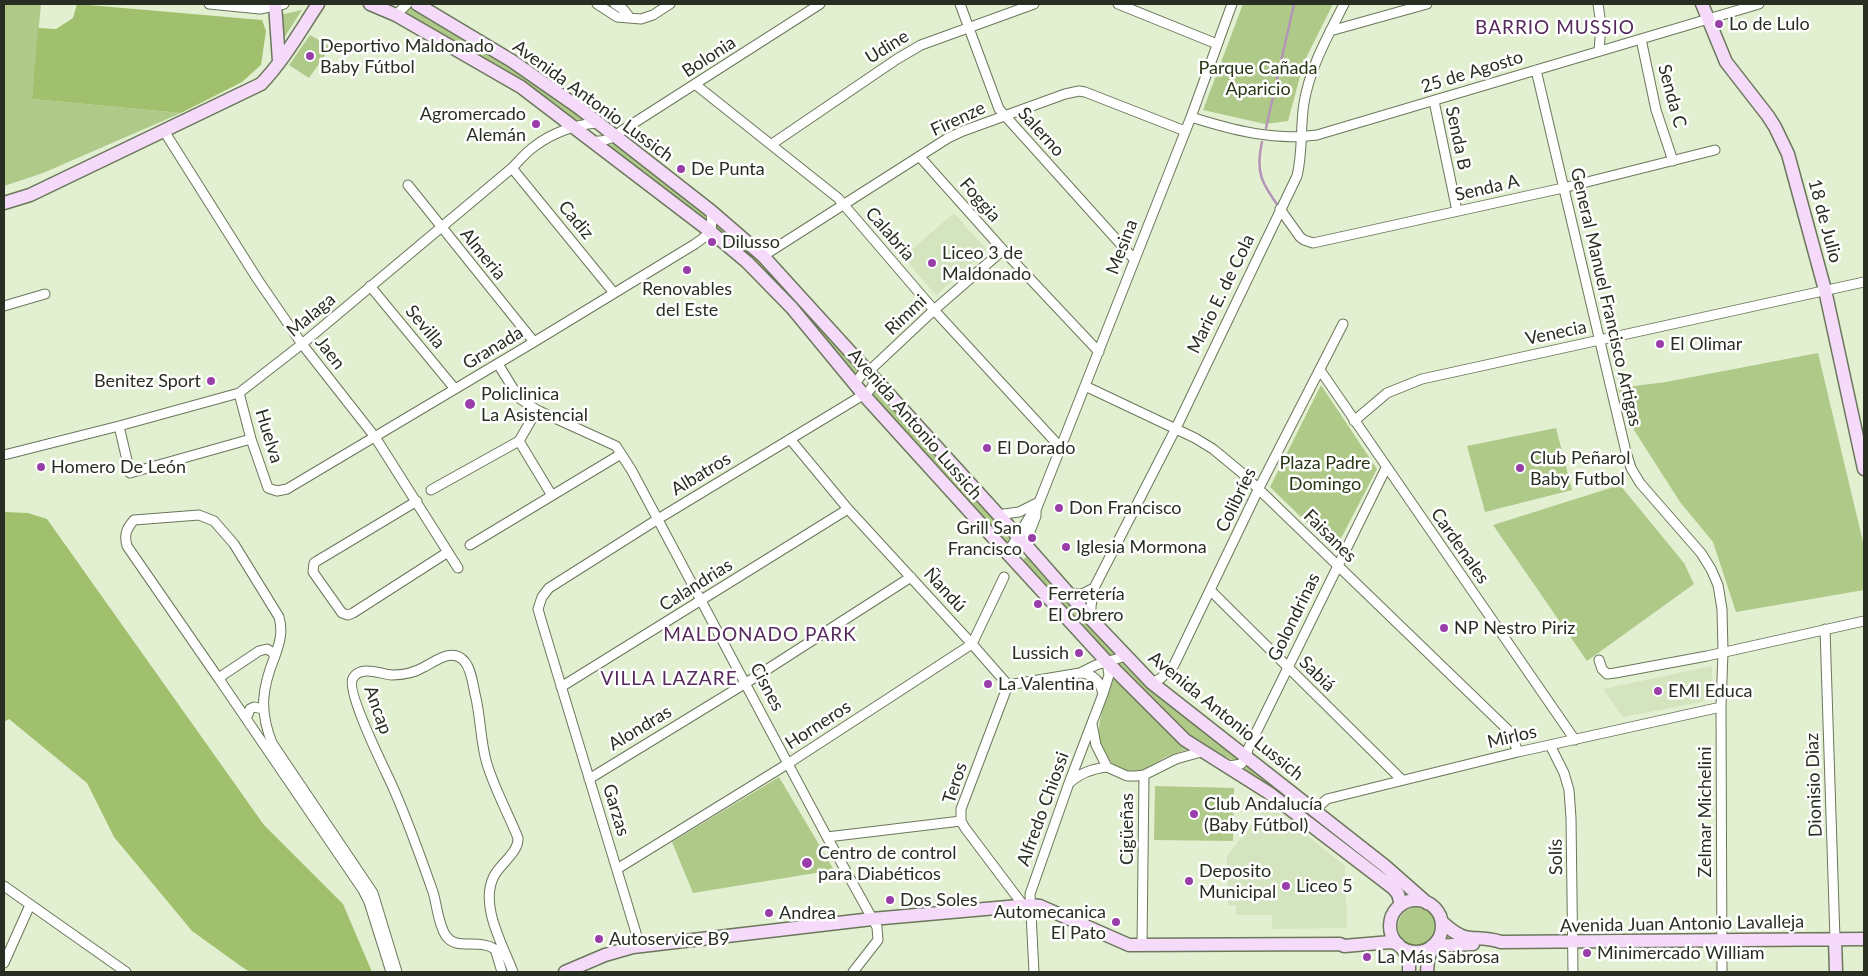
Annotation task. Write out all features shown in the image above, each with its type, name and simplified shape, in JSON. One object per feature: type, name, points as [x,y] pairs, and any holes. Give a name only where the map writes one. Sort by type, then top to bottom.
[{"type":"main road","points":[[278,4],[279,61]]},
{"type":"main road","points":[[4,203],[30,195],[261,84],[272,73],[298,37],[318,4]]},
{"type":"main road","name":"Avenida Antonio Lussich","points":[[370,4],[396,15],[521,87],[711,232],[747,262],[792,308],[859,389],[1107,662],[1185,740],[1201,752],[1269,793],[1376,874],[1398,894],[1401,905]]},
{"type":"main road","name":"Avenida Antonio Lussich","points":[[417,4],[512,61],[598,122],[711,211],[763,256],[1091,619],[1152,683],[1315,810],[1427,902]]},
{"type":"main road","name":"18 de Julio","points":[[1702,4],[1726,62],[1768,116],[1783,142],[1825,290],[1864,469]]},
{"type":"main road","points":[[1409,972],[1408,959],[1391,932],[1390,926],[1392,918],[1401,905],[1409,901],[1418,900],[1427,902],[1434,907],[1442,922],[1440,937],[1433,946],[1428,960],[1427,972]]},
{"type":"main road","points":[[565,972],[605,955],[640,946],[872,919],[1026,905],[1040,906],[1129,945],[1142,946],[1340,944],[1379,936],[1390,926]]},
{"type":"main road","name":"Avenida Juan Antonio Lavalleja","points":[[1442,922],[1459,936],[1466,939],[1501,942],[1864,939]]},
{"type":"main road","points":[[1835,939],[1836,972]]},
{"type":"main road","points":[[1340,944],[1344,946],[1391,942],[1414,952],[1426,950],[1433,946]]},
{"type":"main road","name":"Avenida Juan Antonio Lavalleja","points":[[1433,946],[1494,944],[1501,942]]},
{"type":"street","points":[[209,4],[260,9],[278,4]]},
{"type":"street","points":[[396,15],[406,4]]},
{"type":"street","points":[[597,4],[617,16],[630,18],[648,18],[670,4]]},
{"type":"street","points":[[615,4],[624,10],[630,18]]},
{"type":"street","name":"Bolonia","points":[[615,136],[820,4]]},
{"type":"street","name":"Salerno","points":[[960,4],[999,109],[1134,259]]},
{"type":"street","name":"Udine","points":[[772,144],[897,59],[921,45],[1034,4]]},
{"type":"street","points":[[1118,4],[1217,44]]},
{"type":"street","name":"Mesina","points":[[1010,555],[1016,540],[1022,541],[1036,516],[1037,506],[1191,117],[1232,4]]},
{"type":"street","name":"Mario E. de Cola","points":[[1091,619],[1094,588],[1176,428],[1297,176],[1301,160],[1304,103],[1312,70],[1344,4]]},
{"type":"street","points":[[1330,31],[1427,4]]},
{"type":"street","points":[[1598,4],[1600,25],[1599,51]]},
{"type":"street","name":"25 de Agosto","points":[[1191,117],[1226,128],[1262,135],[1302,136],[1317,134],[1759,4]]},
{"type":"street","name":"Senda C","points":[[1641,39],[1656,110],[1673,161]]},
{"type":"street","name":"General Manuel Francisco Artigas","points":[[1536,70],[1599,341],[1631,468],[1640,483],[1701,553],[1711,569],[1718,585],[1722,610],[1723,652]]},
{"type":"street","name":"Calabria","points":[[696,85],[838,198],[934,310],[1061,448]]},
{"type":"street","name":"Firenze","points":[[763,256],[948,138],[1065,94],[1086,92],[1185,131]]},
{"type":"street","name":"Senda B","points":[[1434,101],[1457,212]]},
{"type":"street","name":"Malaga","points":[[4,455],[239,393],[302,344],[442,228],[535,146],[574,127],[598,122]]},
{"type":"street","name":"Jaen","points":[[164,131],[258,280],[302,344],[375,437],[458,568]]},
{"type":"street","points":[[592,141],[608,140],[615,136]]},
{"type":"street","name":"Senda A","points":[[1280,209],[1300,237],[1313,243],[1563,188],[1715,150]]},
{"type":"street","name":"Foggia","points":[[920,157],[1003,250],[1099,352]]},
{"type":"street","name":"Cadiz","points":[[512,168],[614,293]]},
{"type":"street","name":"Almeria","points":[[408,185],[534,342]]},
{"type":"street","points":[[711,211],[713,227],[711,232]]},
{"type":"street","name":"Granada","points":[[268,488],[277,491],[287,489],[498,364],[695,244],[711,232]]},
{"type":"street","name":"Rimmi","points":[[859,389],[862,374],[872,375],[934,310],[1003,250]]},
{"type":"street","name":"Venecia","points":[[1354,421],[1387,393],[1422,379],[1864,282]]},
{"type":"street","name":"Sevilla","points":[[370,286],[455,389]]},
{"type":"street","points":[[4,306],[45,294]]},
{"type":"street","name":"Colibríes","points":[[1152,683],[1161,678],[1174,665],[1260,488],[1343,324]]},
{"type":"street","points":[[470,545],[551,494],[621,454],[616,446],[537,410],[519,398],[498,364]]},
{"type":"street","name":"Cardenales","points":[[1320,370],[1575,740]]},
{"type":"street","name":"Albatros","points":[[542,597],[549,588],[790,439],[859,389],[868,392],[872,387],[872,375]]},
{"type":"street","name":"Faisanes","points":[[1085,386],[1176,428],[1213,449],[1260,488],[1510,732],[1518,752]]},
{"type":"street","name":"Huelva","points":[[239,393],[268,488]]},
{"type":"street","points":[[431,490],[519,441],[537,410]]},
{"type":"street","points":[[119,426],[130,474],[252,439]]},
{"type":"street","name":"Ñandú","points":[[790,439],[848,509],[1008,685]]},
{"type":"street","points":[[519,441],[551,494]]},
{"type":"street","name":"Cisnes","points":[[621,454],[658,519],[877,927],[878,940],[853,972]]},
{"type":"street","name":"Golondrinas","points":[[1246,758],[1248,748],[1386,468]]},
{"type":"street","points":[[417,501],[314,563],[313,572],[342,613],[348,615],[354,614],[448,552]]},
{"type":"street","points":[[997,515],[1019,512],[1037,506]]},
{"type":"street","name":"Calandrias","points":[[561,687],[848,509]]},
{"type":"street","points":[[391,972],[369,902],[363,890],[127,546],[125,537],[128,527],[134,520],[199,515],[214,521],[234,544],[279,617],[282,627],[280,640],[268,673],[263,709],[266,728],[272,742],[373,893],[397,972]]},
{"type":"street","name":"Alondras","points":[[589,779],[746,683],[911,577]]},
{"type":"street","points":[[972,644],[1004,577]]},
{"type":"street","points":[[1068,593],[1082,594],[1094,588]]},
{"type":"street","name":"Sabiá","points":[[1210,590],[1402,780]]},
{"type":"street","name":"Garzas","points":[[542,597],[538,608],[640,946]]},
{"type":"street","points":[[1599,660],[1602,669],[1608,674],[1615,673],[1723,652],[1864,621]]},
{"type":"street","name":"Dionisio Diaz","points":[[1825,629],[1835,939]]},
{"type":"street","name":"Horneros","points":[[617,869],[789,763],[972,644]]},
{"type":"street","points":[[220,679],[222,675],[259,651],[266,649],[275,656]]},
{"type":"street","name":"Zelmar Michelini","points":[[1722,972],[1721,707],[1723,652]]},
{"type":"street","name":"Ancap","points":[[502,972],[499,948],[489,901],[490,892],[494,876],[517,846],[518,838],[487,763],[478,706],[466,663],[458,656],[448,655],[417,671],[406,674],[392,675],[364,671],[358,673],[351,681],[353,694],[373,744],[408,821],[434,895],[444,933],[451,941],[456,943],[485,944],[499,948],[512,972]]},
{"type":"street","points":[[1008,685],[1080,673],[1126,656]]},
{"type":"street","name":"Alfredo Chiossi","points":[[1034,972],[1026,905],[1103,694],[1109,675],[1107,662]]},
{"type":"street","points":[[1080,673],[1089,674],[1094,677],[1098,681],[1103,694]]},
{"type":"street","name":"Teros","points":[[827,837],[961,821],[962,809],[1008,685]]},
{"type":"street","points":[[246,717],[254,706],[263,709]]},
{"type":"street","name":"Mirlos","points":[[1315,810],[1327,798],[1518,752],[1721,707]]},
{"type":"street","points":[[1092,721],[1096,745],[1106,767]]},
{"type":"street","name":"Solís","points":[[1550,745],[1564,773],[1569,790],[1573,972]]},
{"type":"street","name":"Cigüeñas","points":[[1142,946],[1144,775],[1176,759],[1201,752]]},
{"type":"street","points":[[1222,763],[1230,766],[1241,764],[1246,758]]},
{"type":"street","points":[[1069,783],[1080,774],[1093,768],[1106,767],[1127,776],[1144,775]]},
{"type":"street","points":[[961,821],[1026,905]]},
{"type":"street","points":[[4,886],[126,972]]},
{"type":"street","points":[[4,964],[30,905]]},
{"type":"shaded area","points":[[954,213],[987,250],[936,295],[903,257]]},
{"type":"shaded area","name":"EMI Educa","points":[[1712,666],[1712,693],[1702,702],[1623,717],[1603,689]]},
{"type":"shaded area","name":"Liceo 5","points":[[1268,804],[1345,866],[1347,928],[1272,929],[1272,915],[1236,915],[1236,905],[1228,905],[1227,856]]},
{"type":"green space","points":[[4,4],[41,4],[32,99],[181,113],[43,173],[4,186]]},
{"type":"green space","points":[[77,4],[262,20],[266,31],[261,65],[242,82],[181,113],[32,99],[38,28],[56,29],[73,18]]},
{"type":"green space","name":"Parque Cañada Aparicio","points":[[1243,4],[1333,4],[1304,62],[1288,121],[1265,124],[1203,110]]},
{"type":"green space","points":[[410,7],[486,50],[585,120],[573,121],[407,15],[406,11]]},
{"type":"green space","points":[[302,10],[282,41],[280,15]]},
{"type":"green space","name":"Deportivo Maldonado Baby Fútbol","points":[[310,35],[331,47],[309,78],[289,65]]},
{"type":"green space","points":[[616,144],[707,214],[709,225],[605,145]]},
{"type":"green space","points":[[716,221],[761,261],[862,370],[855,377],[718,233]]},
{"type":"green space","points":[[1818,353],[1864,546],[1864,590],[1736,612],[1713,542],[1680,502],[1634,430],[1618,388],[1666,382]]},
{"type":"green space","name":"Plaza Padre Domingo","points":[[1321,385],[1377,469],[1335,550],[1270,487]]},
{"type":"green space","points":[[877,386],[1013,538],[1008,545],[870,395]]},
{"type":"green space","name":"Club Peñarol Baby Futbol","points":[[1556,428],[1572,490],[1485,512],[1467,446]]},
{"type":"green space","points":[[1620,485],[1684,563],[1694,584],[1587,661],[1493,525]]},
{"type":"green space","points":[[4,512],[28,513],[47,519],[264,825],[343,904],[372,972],[250,972],[242,967],[192,931],[114,837],[87,783],[9,719],[4,722]]},
{"type":"green space","points":[[1028,555],[1119,656],[1110,656],[1022,561]]},
{"type":"green space","points":[[1119,663],[1122,663],[1139,679],[1240,759],[1236,762],[1190,739],[1119,666]]},
{"type":"green space","points":[[1114,678],[1188,749],[1134,772],[1128,772],[1113,764],[1105,755],[1100,745],[1099,734],[1102,711]]},
{"type":"green space","points":[[1248,765],[1383,868],[1412,897],[1405,899],[1241,768]]},
{"type":"green space","points":[[779,777],[834,870],[693,893],[672,842]]},
{"type":"green space","name":"Club Andalucía (Baby Fútbol)","points":[[1155,786],[1234,788],[1233,841],[1154,840]]},
{"type":"green space","points":[[1414,907],[1422,907],[1429,910],[1435,916],[1438,927],[1435,938],[1429,944],[1422,947],[1414,947],[1407,944],[1401,938],[1398,931],[1398,923],[1401,916],[1407,910]]},
{"type":"waterway","points":[[1266,128],[1294,4]]},
{"type":"waterway","points":[[1262,142],[1259,162],[1260,170],[1264,184],[1279,207]]},
{"type":"place","name":"Lo de Lulo","points":[[1719,24]]},
{"type":"place","name":"Deportivo Maldonado Baby Fútbol","points":[[310,56]]},
{"type":"place","name":"Agromercado Alemán","points":[[536,124]]},
{"type":"place","name":"De Punta","points":[[681,169]]},
{"type":"place","name":"Dilusso","points":[[712,242]]},
{"type":"place","name":"Liceo 3 de Maldonado","points":[[932,263]]},
{"type":"place","name":"Renovables del Este","points":[[687,270]]},
{"type":"place","name":"El Olimar","points":[[1660,344]]},
{"type":"place","name":"Benitez Sport","points":[[211,381]]},
{"type":"place","name":"Policlinica La Asistencial","points":[[470,404]]},
{"type":"place","name":"El Dorado","points":[[987,448]]},
{"type":"place","name":"Homero De León","points":[[41,467]]},
{"type":"place","name":"Club Peñarol Baby Futbol","points":[[1520,468]]},
{"type":"place","name":"Don Francisco","points":[[1059,508]]},
{"type":"place","name":"Grill San Francisco","points":[[1032,538]]},
{"type":"place","name":"Iglesia Mormona","points":[[1066,547]]},
{"type":"place","name":"Ferretería El Obrero","points":[[1038,604]]},
{"type":"place","name":"NP Nestro Piriz","points":[[1444,628]]},
{"type":"place","name":"Lussich","points":[[1079,653]]},
{"type":"place","name":"La Valentina","points":[[988,684]]},
{"type":"place","name":"EMI Educa","points":[[1658,691]]},
{"type":"place","name":"Club Andalucía (Baby Fútbol)","points":[[1194,814]]},
{"type":"place","name":"Centro de control para Diabéticos","points":[[807,863]]},
{"type":"place","name":"Deposito Municipal","points":[[1189,881]]},
{"type":"place","name":"Liceo 5","points":[[1286,886]]},
{"type":"place","name":"Dos Soles","points":[[890,900]]},
{"type":"place","name":"Andrea","points":[[769,913]]},
{"type":"place","name":"Automecanica El Pato","points":[[1116,922]]},
{"type":"place","name":"Autoservice B9","points":[[599,939]]},
{"type":"place","name":"Minimercado William","points":[[1587,953]]},
{"type":"place","name":"La Más Sabrosa","points":[[1367,957]]},
{"type":"district","name":"BARRIO MUSSIO","points":[[1555,28]]},
{"type":"district","name":"MALDONADO PARK","points":[[760,635]]},
{"type":"district","name":"VILLA LAZARE","points":[[669,679]]}]
